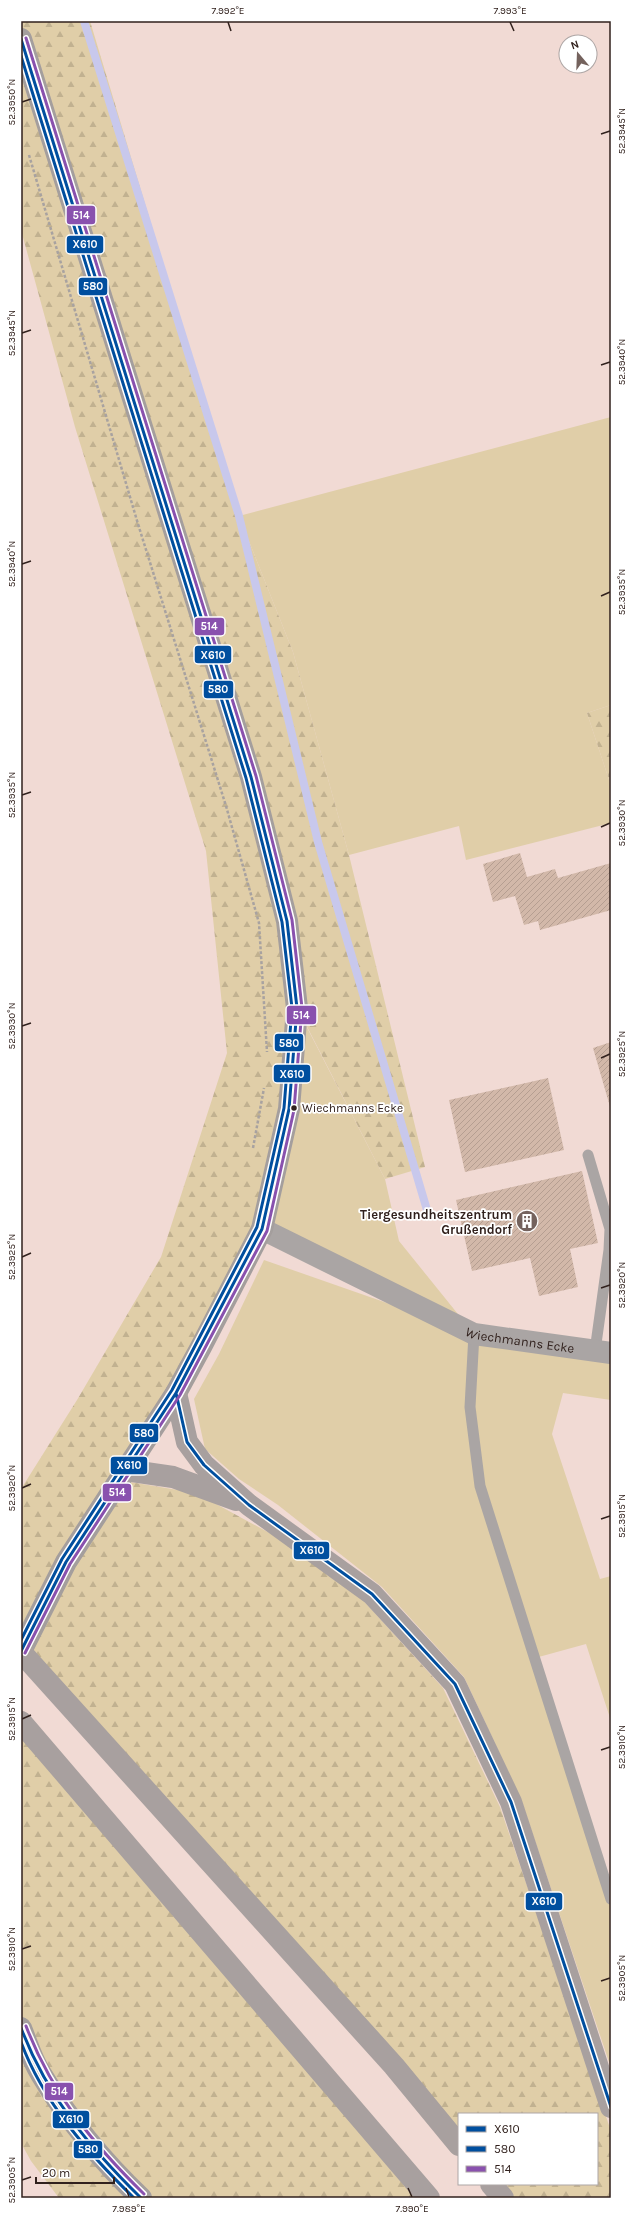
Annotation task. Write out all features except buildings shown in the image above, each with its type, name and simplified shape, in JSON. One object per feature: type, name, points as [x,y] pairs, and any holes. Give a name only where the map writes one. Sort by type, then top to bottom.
[{"type":"highway","points":[[176,1393],[187,1442],[204,1465],[249,1505],[372,1594],[455,1684],[511,1802],[611,2107]]},
{"type":"highway","points":[[125,1470],[173,1477],[249,1505]]},
{"type":"highway","points":[[21,1651],[394,2066],[458,2144]]},
{"type":"highway","points":[[21,1722],[429,2198]]},
{"type":"highway","points":[[492,2185],[503,2198]]},
{"type":"main road","points":[[21,39],[251,777],[287,921],[297,1008],[289,1109],[262,1229],[176,1393],[66,1562],[21,1651]]},
{"type":"main road","points":[[21,2028],[40,2072],[74,2123],[120,2178],[141,2198]]},
{"type":"street","name":"Wiechmanns Ecke","points":[[262,1229],[474,1334],[603,1352]]},
{"type":"lane","points":[[588,1155],[610,1235],[603,1352]]},
{"type":"lane","points":[[474,1334],[470,1407],[480,1486],[611,1899]]},
{"type":"path","points":[[28,150],[141,532],[226,806],[259,923],[268,1059]]},
{"type":"path","points":[[252,1152],[265,1082]]},
{"type":"green space","points":[[21,21],[90,21],[239,516],[293,652],[349,855],[425,1167],[385,1179],[298,1009],[262,1229],[130,1482],[196,1493],[297,1548],[361,1598],[443,1688],[500,1807],[611,2131],[611,2198],[503,2198],[492,2185],[598,2185],[598,2113],[458,2113],[458,2144],[21,1651],[21,1489],[77,1400],[161,1257],[227,1053],[206,851],[75,427],[21,230]]},
{"type":"green space","points":[[611,417],[611,705],[587,713],[611,786],[611,823],[466,860],[459,826],[349,855],[293,652],[239,516]]},
{"type":"green space","points":[[611,705],[611,786],[587,713]]},
{"type":"green space","points":[[297,1008],[385,1179],[399,1241],[474,1334],[611,1353],[611,1400],[563,1393],[552,1434],[600,1579],[611,1576],[611,1721],[586,1644],[535,1658],[611,1891],[611,2068],[521,1799],[464,1677],[382,1587],[278,1505],[239,1479],[205,1449],[194,1399],[219,1354],[264,1260],[470,1332],[262,1229]]},
{"type":"green space","points":[[21,1728],[429,2198],[59,2198],[31,2161],[21,2143]]},
{"type":"waterway","points":[[84,21],[239,516],[318,842],[427,1210]]},
{"type":"transit line","name":"514","points":[[25,1653],[70,1564],[180,1395],[267,1231],[294,1110],[302,1008],[292,920],[256,776],[26,38]]},
{"type":"transit line","name":"X610","points":[[21,39],[251,777],[287,921],[297,1008],[289,1109],[262,1229],[176,1393],[66,1562],[21,1651]]},
{"type":"transit line","name":"580","points":[[21,56],[246,778],[282,922],[292,1008],[284,1108],[257,1227],[172,1390],[62,1559],[21,1640]]},
{"type":"transit line","name":"X610","points":[[176,1393],[187,1442],[204,1465],[249,1505],[372,1594],[455,1684],[511,1802],[611,2107]]},
{"type":"transit line","name":"514","points":[[26,2026],[36,2051],[61,2096],[91,2137],[144,2194]]},
{"type":"transit line","name":"X610","points":[[21,2028],[31,2053],[43,2076],[71,2119],[87,2140],[141,2198]]},
{"type":"transit line","name":"580","points":[[21,2042],[30,2064],[42,2086],[69,2126],[100,2164],[134,2198]]},
{"type":"place","name":"Wiechmanns Ecke","points":[[294,1108]]},
{"type":"place","name":"Tiergesundheitszentrum Grußendorf","points":[[527,1221]]}]
